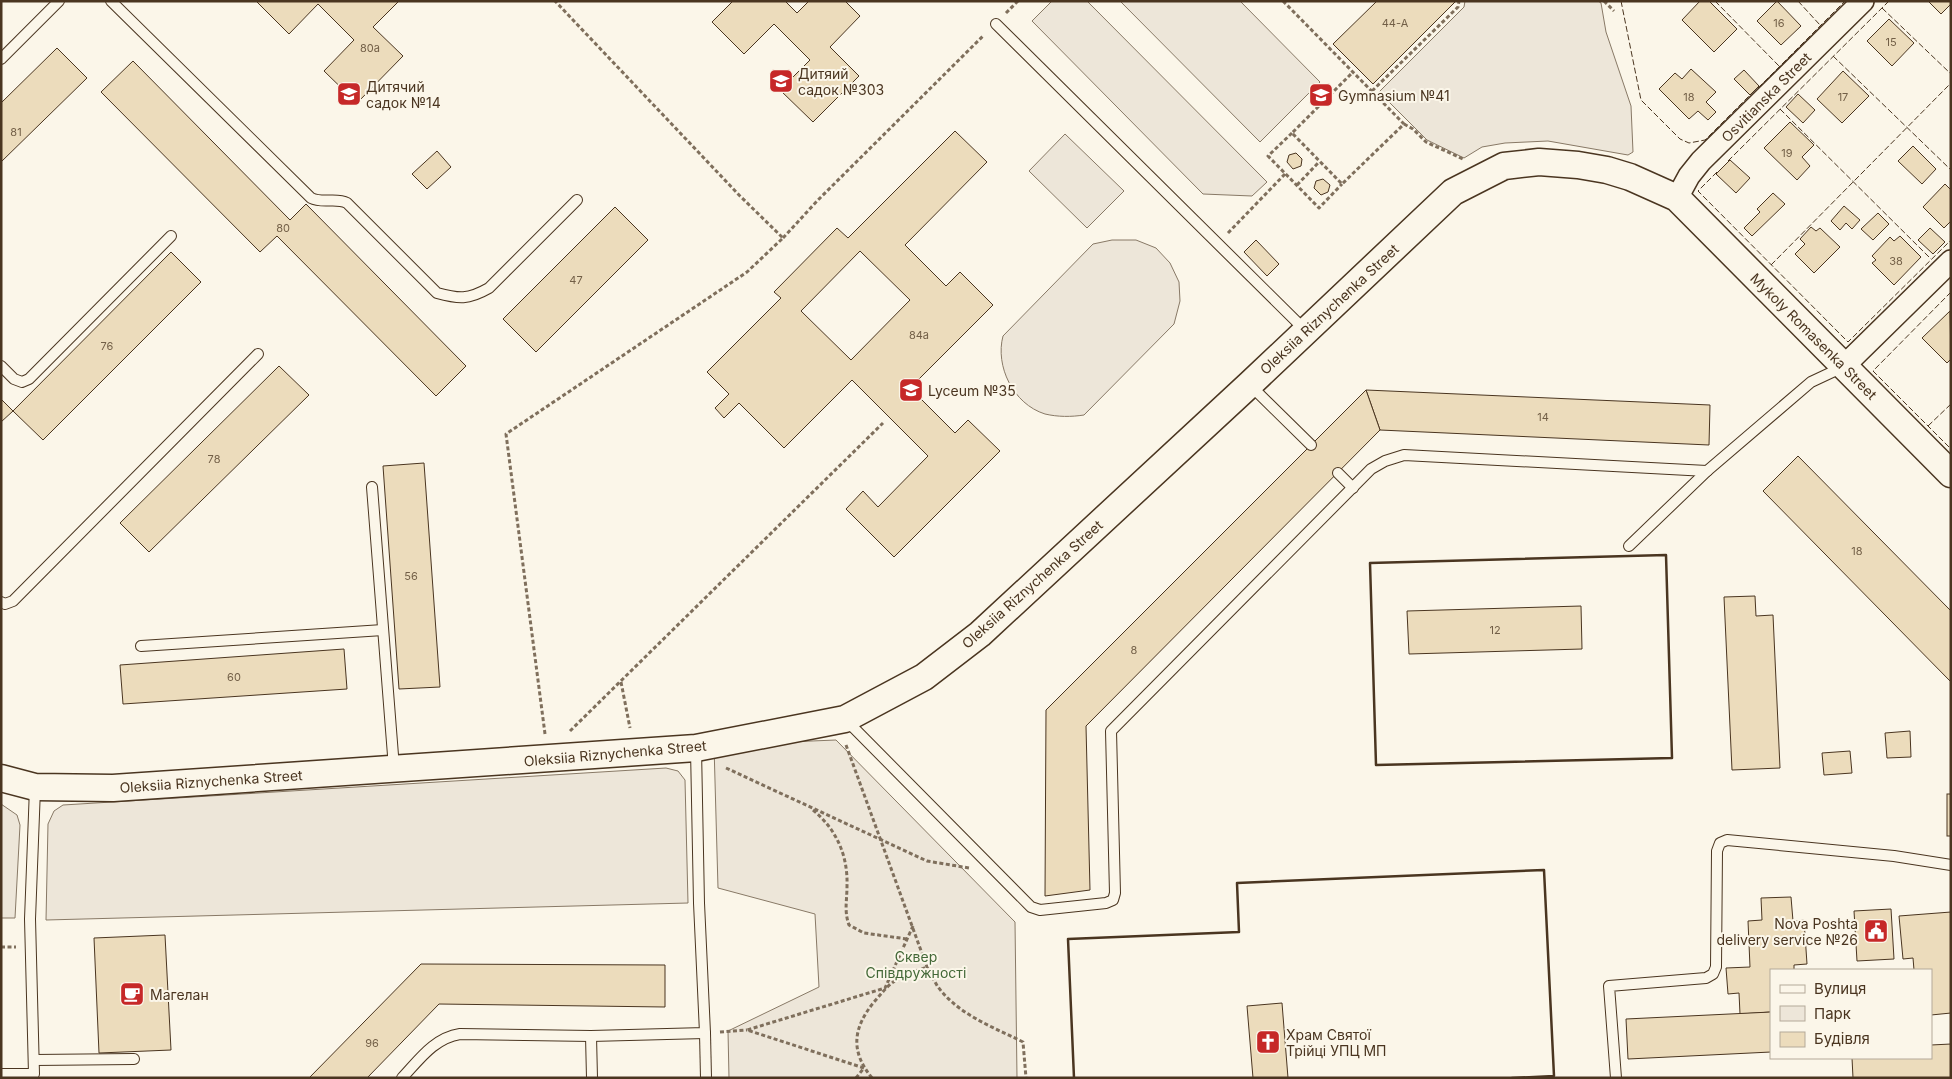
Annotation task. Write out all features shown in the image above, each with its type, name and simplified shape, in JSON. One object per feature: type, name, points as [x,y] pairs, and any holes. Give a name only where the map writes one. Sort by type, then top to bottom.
[{"type":"street","name":"Osvitianska Street","points":[[1677,198],[1689,176],[1701,161],[1863,1]]},
{"type":"street","name":"Oleksiia Riznychenka Street","points":[[1,778],[35,787],[113,788],[394,769],[696,754],[845,730],[924,677],[980,634],[1250,384],[1453,192],[1504,166],[1540,162],[1588,166],[1630,176],[1677,198]]},
{"type":"street","name":"Mykoly Romasenka Street","points":[[1677,198],[1951,474]]},
{"type":"street","points":[[1844,366],[1951,261]]},
{"type":"lane","points":[[1,59],[59,1]]},
{"type":"lane","points":[[112,1],[312,198],[317,201],[342,201],[347,203],[436,293],[456,299],[474,296],[489,288],[577,200]]},
{"type":"lane","points":[[996,24],[1306,331]]},
{"type":"lane","points":[[1,366],[14,379],[22,382],[29,379],[171,236]]},
{"type":"lane","points":[[1,602],[5,604],[13,601],[258,354]]},
{"type":"lane","points":[[1629,546],[1708,471],[1811,382],[1844,366]]},
{"type":"lane","points":[[1250,384],[1311,446]]},
{"type":"lane","points":[[845,730],[1035,910],[1106,903],[1112,900],[1115,893],[1111,731],[1371,469],[1384,461],[1404,455],[1708,471]]},
{"type":"lane","points":[[1338,473],[1353,488]]},
{"type":"lane","points":[[372,487],[394,769]]},
{"type":"lane","points":[[141,646],[383,630]]},
{"type":"lane","points":[[696,754],[699,903],[706,1078]]},
{"type":"lane","points":[[1,1074],[34,1074],[30,919],[35,787]]},
{"type":"lane","points":[[1616,1078],[1608,986],[1706,978],[1713,974],[1716,967],[1717,851],[1720,843],[1727,840],[1894,856],[1951,865]]},
{"type":"lane","points":[[402,1078],[438,1041],[448,1035],[591,1036],[705,1033]]},
{"type":"lane","points":[[591,1036],[592,1078]]},
{"type":"lane","points":[[34,1060],[134,1060]]},
{"type":"path","points":[[555,1],[739,195],[783,238]]},
{"type":"path","points":[[546,739],[506,434],[747,272],[1018,1]]},
{"type":"path","points":[[1283,1],[1404,124],[1413,129],[1426,142],[1463,159]]},
{"type":"path","points":[[1372,91],[1458,7],[1458,1]]},
{"type":"path","points":[[1604,1],[1614,11]]},
{"type":"path","points":[[1353,72],[1268,156],[1285,174],[1319,208],[1404,124]]},
{"type":"path","points":[[1292,133],[1342,184]]},
{"type":"path","points":[[1297,185],[1320,162]]},
{"type":"path","points":[[1218,244],[1285,174]]},
{"type":"path","points":[[569,732],[883,423]]},
{"type":"path","points":[[621,682],[632,735]]},
{"type":"path","points":[[845,730],[881,840],[928,967],[937,986],[946,998],[964,1012],[1022,1042],[1026,1078]]},
{"type":"path","points":[[696,754],[927,861],[998,874]]},
{"type":"path","points":[[809,807],[830,827],[840,843],[846,864],[847,887],[845,909],[850,925],[864,933],[907,939]]},
{"type":"path","points":[[872,1078],[860,1062],[857,1047],[858,1030],[871,1006],[885,988],[913,926]]},
{"type":"path","points":[[705,1033],[747,1030],[885,988],[897,979],[928,967]]},
{"type":"path","points":[[747,1030],[864,1068]]},
{"type":"path","points":[[856,1078],[864,1068]]},
{"type":"green space","points":[[1052,1],[1087,1],[1267,182],[1252,196],[1203,194],[1032,21]]},
{"type":"green space","points":[[1120,1],[1240,1],[1320,82],[1260,142]]},
{"type":"green space","points":[[1465,1],[1598,1],[1601,3],[1606,32],[1631,106],[1633,152],[1628,155],[1548,141],[1505,143],[1482,147],[1464,158],[1427,140],[1379,92],[1464,7]]},
{"type":"green space","points":[[1065,134],[1124,191],[1087,228],[1029,171]]},
{"type":"green space","points":[[1112,240],[1136,240],[1156,248],[1170,263],[1179,282],[1180,301],[1174,324],[1084,415],[1055,416],[1045,414],[1024,402],[1009,382],[1004,371],[1002,359],[1003,336],[1093,244]]},
{"type":"green space","name":"Сквер Співдружності","points":[[836,740],[1015,922],[1017,1078],[729,1078],[728,1031],[819,987],[815,914],[718,888],[714,745]]},
{"type":"green space","points":[[666,768],[678,771],[685,780],[688,903],[46,920],[48,824],[54,811],[63,805]]},
{"type":"green space","points":[[1,804],[17,815],[20,825],[15,918],[1,918]]},
{"type":"building","points":[[258,1],[399,1],[373,27],[403,56],[357,103],[324,71],[354,40],[318,4],[289,34]]},
{"type":"building","points":[[733,1],[785,1],[797,13],[809,1],[845,1],[860,16],[830,47],[859,76],[813,122],[780,90],[810,60],[774,24],[744,54],[712,22]]},
{"type":"building","points":[[1377,1],[1456,1],[1373,84],[1333,44]]},
{"type":"building","points":[[1700,1],[1709,1],[1737,29],[1714,52],[1682,20]]},
{"type":"building","points":[[1777,1],[1801,26],[1781,45],[1757,21]]},
{"type":"building","points":[[1928,1],[1951,1],[1951,4],[1941,14]]},
{"type":"building","points":[[1889,19],[1914,43],[1892,66],[1867,41]]},
{"type":"building","points":[[57,48],[87,78],[1,162],[1,103]]},
{"type":"building","points":[[133,61],[290,220],[306,204],[466,366],[436,396],[277,236],[260,252],[101,92]]},
{"type":"building","points":[[1691,69],[1716,92],[1706,102],[1716,112],[1708,120],[1698,111],[1689,119],[1659,89],[1675,73],[1682,79]]},
{"type":"building","points":[[1744,70],[1759,86],[1750,95],[1734,79]]},
{"type":"building","points":[[1843,71],[1869,96],[1842,123],[1817,99]]},
{"type":"building","points":[[1798,94],[1815,110],[1803,123],[1786,107]]},
{"type":"building","points":[[1790,122],[1814,145],[1802,157],[1810,166],[1797,180],[1764,148]]},
{"type":"building","points":[[955,131],[987,162],[905,245],[946,286],[960,272],[993,305],[910,388],[955,433],[968,420],[1000,451],[894,557],[846,509],[863,491],[878,507],[928,456],[852,380],[784,448],[739,403],[724,418],[715,408],[729,394],[707,372],[781,298],[774,292],[837,228],[848,238]],"holes":[[[860,251],[910,300],[851,360],[801,311]]]},
{"type":"building","points":[[1913,146],[1936,169],[1922,184],[1898,161]]},
{"type":"building","points":[[437,151],[451,167],[427,189],[412,174]]},
{"type":"building","points":[[1296,153],[1302,159],[1301,166],[1293,169],[1287,162],[1289,155]]},
{"type":"building","points":[[1730,160],[1750,178],[1736,193],[1716,174]]},
{"type":"building","points":[[1323,179],[1330,185],[1328,192],[1321,195],[1314,188],[1316,181]]},
{"type":"building","points":[[1945,184],[1951,190],[1951,221],[1944,228],[1923,207]]},
{"type":"building","points":[[1773,193],[1785,204],[1752,236],[1744,228],[1760,212],[1757,209]]},
{"type":"building","points":[[1844,206],[1860,220],[1852,229],[1846,223],[1840,230],[1831,221]]},
{"type":"building","points":[[615,207],[648,240],[536,352],[503,319]]},
{"type":"building","points":[[1878,213],[1889,224],[1873,240],[1861,229]]},
{"type":"building","points":[[1811,227],[1816,231],[1820,228],[1840,247],[1814,273],[1795,254],[1805,244],[1800,239]]},
{"type":"building","points":[[1930,228],[1945,242],[1933,254],[1918,240]]},
{"type":"building","points":[[1900,236],[1921,257],[1894,285],[1872,263],[1876,260],[1872,256],[1890,237],[1894,241]]},
{"type":"building","points":[[1256,240],[1279,264],[1267,276],[1244,252]]},
{"type":"building","points":[[171,252],[201,282],[43,440],[13,411]]},
{"type":"building","points":[[1950,311],[1951,359],[1947,363],[1922,338]]},
{"type":"building","points":[[279,366],[309,395],[149,552],[120,523]]},
{"type":"building","points":[[1366,390],[1710,405],[1709,445],[1380,430]]},
{"type":"building","points":[[1366,390],[1380,430],[1086,726],[1090,890],[1045,896],[1046,710]]},
{"type":"building","points":[[1,399],[13,411],[1,422]]},
{"type":"building","points":[[1798,456],[1951,611],[1951,682],[1763,491]]},
{"type":"building","points":[[424,463],[440,687],[399,689],[383,466]]},
{"type":"building","points":[[1755,596],[1756,616],[1773,615],[1780,768],[1732,770],[1724,597]]},
{"type":"building","points":[[1581,606],[1582,649],[1409,654],[1407,611]]},
{"type":"building","points":[[344,649],[347,689],[123,704],[120,665]]},
{"type":"building","points":[[1910,731],[1911,757],[1887,758],[1885,733]]},
{"type":"building","points":[[1850,751],[1852,773],[1824,775],[1822,753]]},
{"type":"building","points":[[1947,794],[1951,794],[1951,836],[1947,836]]},
{"type":"building","points":[[1791,897],[1793,921],[1804,920],[1807,964],[1794,965],[1794,969],[1770,969],[1770,1012],[1740,1014],[1739,993],[1728,994],[1726,968],[1750,967],[1748,921],[1762,920],[1761,898]]},
{"type":"building","points":[[1891,909],[1894,959],[1857,961],[1854,911]]},
{"type":"building","points":[[1951,912],[1951,1013],[1932,1015],[1932,969],[1914,969],[1913,958],[1903,959],[1899,916]]},
{"type":"building","name":"Магелан","points":[[165,935],[171,1050],[99,1053],[94,938]]},
{"type":"building","points":[[421,964],[665,965],[665,1007],[439,1004],[367,1078],[309,1078]]},
{"type":"building","name":"Храм Святої Трійці УПЦ МП","points":[[1282,1003],[1288,1078],[1253,1078],[1247,1006]]},
{"type":"building","points":[[1770,1012],[1770,1052],[1628,1059],[1626,1019]]},
{"type":"building","points":[[1951,1044],[1951,1078],[1853,1078],[1852,1059],[1932,1059],[1932,1045]]},
{"type":"fence","points":[[1621,1],[1641,100],[1680,139],[1689,143],[1705,140],[1752,93]]},
{"type":"fence","points":[[1715,1],[1779,66]]},
{"type":"fence","points":[[1798,1],[1820,25]]},
{"type":"fence","points":[[1758,88],[1845,1]]},
{"type":"fence","points":[[1728,161],[1889,1]]},
{"type":"fence","points":[[1882,8],[1951,74]]},
{"type":"fence","points":[[1833,56],[1951,170]]},
{"type":"fence","points":[[1771,265],[1951,83]]},
{"type":"fence","points":[[1780,109],[1931,259]]},
{"type":"fence","points":[[1717,172],[1698,191],[1848,342],[1951,240]]},
{"type":"fence","points":[[1951,292],[1873,371],[1951,449]]},
{"type":"fence","points":[[1928,426],[1951,404]]},
{"type":"wall","points":[[1666,555],[1672,758],[1376,765],[1370,563],[1666,555]]},
{"type":"wall","points":[[1074,1078],[1068,939],[1239,932],[1237,883],[1544,870],[1554,1076],[1512,1078]]},
{"type":"place","name":"Дитяий садок №303","points":[[781,81]]},
{"type":"place","name":"Дитячий садок №14","points":[[349,94]]},
{"type":"place","name":"Gymnasium №41","points":[[1321,95]]},
{"type":"place","name":"Lyceum №35","points":[[911,390]]},
{"type":"place","name":"Nova Poshta delivery service №26","points":[[1876,931]]},
{"type":"place","name":"Магелан","points":[[132,994]]},
{"type":"place","name":"Храм Святої Трійці УПЦ МП","points":[[1268,1042]]}]
